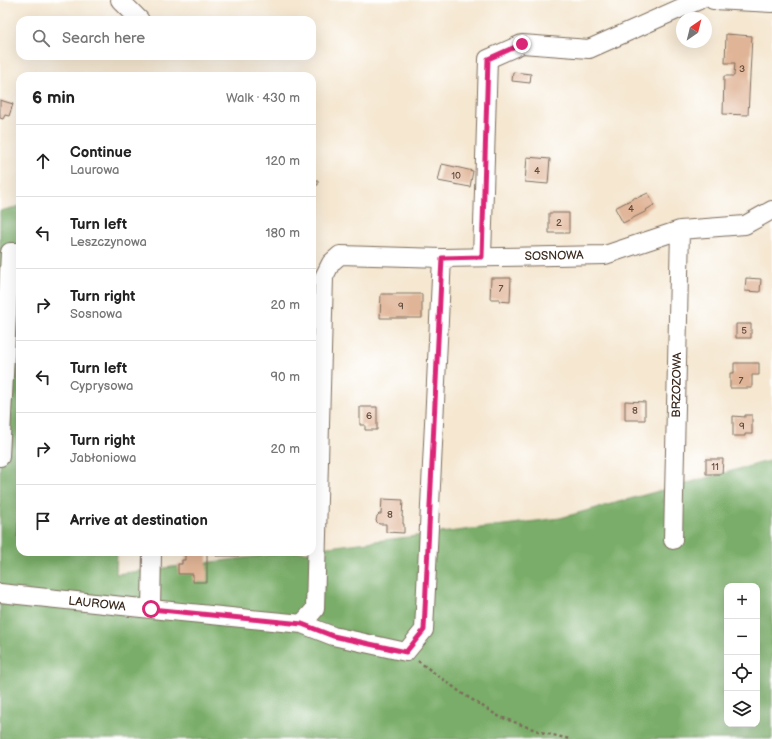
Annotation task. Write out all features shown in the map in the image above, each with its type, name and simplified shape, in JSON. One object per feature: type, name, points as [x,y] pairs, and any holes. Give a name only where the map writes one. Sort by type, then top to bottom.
[{"type":"street","points":[[120,0],[136,16]]},
{"type":"street","points":[[482,257],[488,59],[522,44],[589,49],[699,0]]},
{"type":"street","points":[[713,0],[772,2]]},
{"type":"street","name":"SOSNOWA","points":[[302,624],[315,609],[324,277],[331,263],[340,256],[442,258],[605,255],[680,230],[746,225],[772,210]]},
{"type":"street","name":"BRZOZOWA","points":[[673,540],[680,230]]},
{"type":"street","points":[[0,457],[10,252],[16,252]]},
{"type":"street","points":[[406,652],[424,630],[442,258]]},
{"type":"street","points":[[151,609],[152,556]]},
{"type":"street","name":"LAUROWA","points":[[0,593],[302,624],[333,636],[406,652]]},
{"type":"path","points":[[406,652],[463,694],[498,716],[541,732],[569,739]]},
{"type":"green space","points":[[16,207],[16,556],[117,556],[116,574],[260,556],[316,556],[316,548],[560,518],[772,460],[772,739],[0,739],[0,211]]},
{"type":"building","points":[[726,34],[752,36],[748,115],[723,114],[724,76],[734,76],[735,63],[725,63]]},
{"type":"building","points":[[513,72],[531,74],[530,83],[512,81]]},
{"type":"building","points":[[0,100],[13,104],[9,116],[5,115],[3,119],[0,118]]},
{"type":"building","points":[[527,157],[550,159],[548,184],[525,182]]},
{"type":"building","points":[[442,164],[473,171],[470,187],[438,181]]},
{"type":"building","points":[[648,193],[654,205],[646,210],[647,211],[623,223],[615,208],[636,197],[637,198]]},
{"type":"building","points":[[549,213],[569,213],[569,233],[549,233]]},
{"type":"building","points":[[491,278],[511,278],[510,302],[499,301],[500,299],[490,299]]},
{"type":"building","points":[[746,278],[761,279],[760,292],[745,291]]},
{"type":"building","points":[[381,294],[422,294],[422,318],[380,318]]},
{"type":"building","points":[[736,324],[751,324],[751,338],[736,338]]},
{"type":"building","points":[[734,363],[759,363],[759,375],[752,375],[752,388],[730,388],[730,373],[734,373]]},
{"type":"building","points":[[625,401],[645,402],[645,420],[625,420]]},
{"type":"building","points":[[360,407],[377,407],[377,430],[365,430],[365,425],[360,425]]},
{"type":"building","points":[[745,415],[752,415],[752,434],[745,434],[745,436],[733,436],[733,416],[745,417]]},
{"type":"building","points":[[706,459],[723,459],[722,474],[706,474]]},
{"type":"building","points":[[382,499],[403,500],[402,517],[404,533],[386,532],[386,524],[379,524],[376,521],[377,516],[381,514]]},
{"type":"building","points":[[185,556],[207,556],[207,582],[193,582],[193,574],[178,574],[178,564],[182,564],[182,560],[185,560]]},
{"type":"route","points":[[151,609],[302,624],[333,636],[406,652],[424,630],[442,258],[482,257],[488,59],[522,44]]}]
